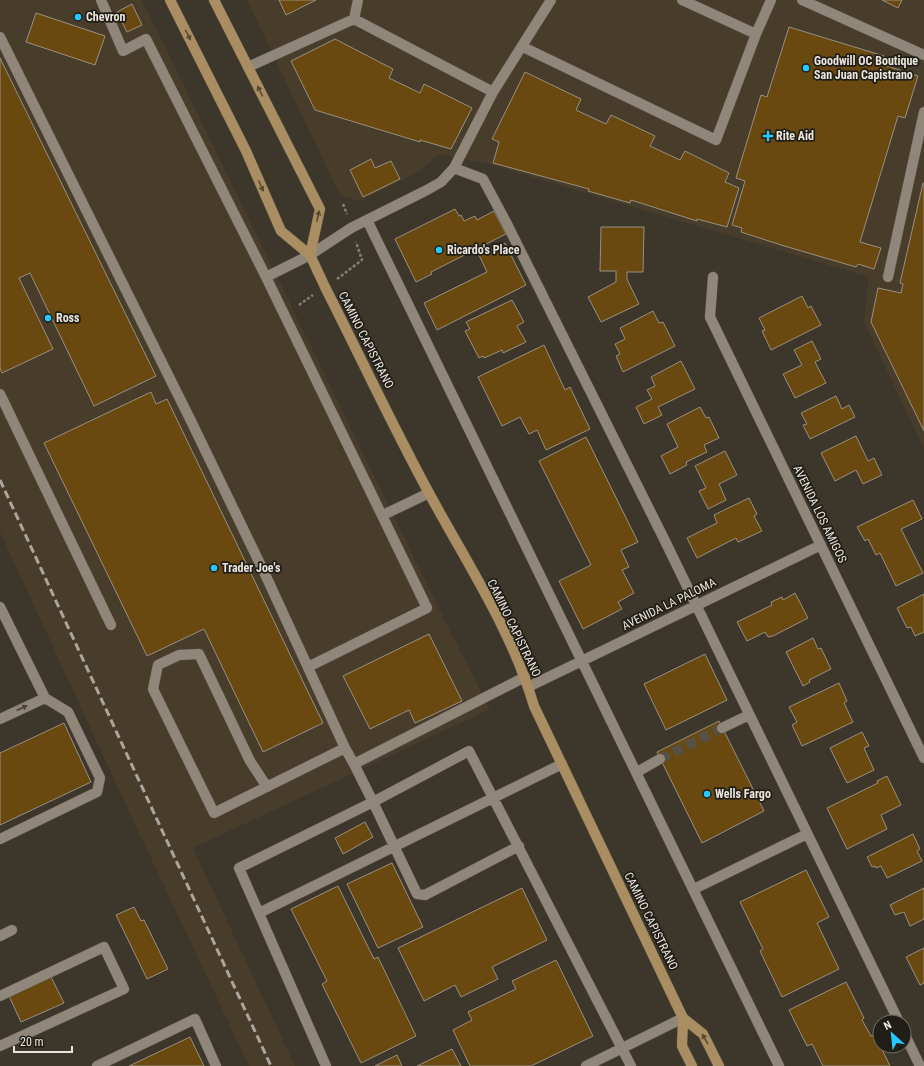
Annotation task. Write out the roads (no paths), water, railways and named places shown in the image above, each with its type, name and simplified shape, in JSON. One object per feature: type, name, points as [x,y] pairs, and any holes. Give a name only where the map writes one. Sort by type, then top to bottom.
[{"type":"main road","name":"CAMINO CAPISTRANO","points":[[170,0],[246,151],[281,231],[310,255],[324,287],[429,493],[495,612],[525,677],[534,706],[683,1018],[704,1034],[719,1066]]},
{"type":"main road","points":[[214,0],[320,209],[310,255]]},
{"type":"main road","name":"CAMINO CAPISTRANO","points":[[683,1018],[682,1046],[692,1066]]},
{"type":"street","points":[[101,0],[123,51],[146,39],[266,277],[427,608],[308,666]]},
{"type":"street","points":[[354,19],[358,0]]},
{"type":"street","points":[[266,277],[310,255],[351,228],[441,182],[454,168],[493,92],[523,47],[551,0]]},
{"type":"street","points":[[682,0],[756,34]]},
{"type":"street","points":[[523,47],[716,140],[756,34],[771,0]]},
{"type":"street","points":[[802,0],[924,55]]},
{"type":"street","points":[[248,67],[354,19]]},
{"type":"street","points":[[354,19],[493,92]]},
{"type":"street","points":[[0,37],[146,329],[417,894],[425,895],[519,846]]},
{"type":"street","points":[[888,277],[924,112]]},
{"type":"street","points":[[454,168],[483,178],[604,418],[895,1014]]},
{"type":"street","points":[[367,220],[694,888],[779,1066]]},
{"type":"street","name":"AVENIDA LOS AMIGOS","points":[[713,278],[710,318],[924,758]]},
{"type":"street","points":[[0,394],[111,625]]},
{"type":"street","points":[[383,515],[429,493]]},
{"type":"street","name":"AVENIDA LA PALOMA","points":[[528,687],[821,545]]},
{"type":"street","points":[[0,607],[45,698],[68,712],[100,778],[97,792],[0,839]]},
{"type":"street","points":[[267,787],[250,761],[199,654],[179,655],[158,665],[153,689],[214,813],[267,787],[346,748]]},
{"type":"street","points":[[354,764],[525,677]]},
{"type":"street","points":[[0,719],[45,698]]},
{"type":"street","points":[[722,728],[749,715]]},
{"type":"street","points":[[326,1066],[239,868],[373,802],[470,751],[631,1066]]},
{"type":"street","points":[[637,772],[660,760]]},
{"type":"street","points":[[259,913],[562,764]]},
{"type":"street","points":[[694,888],[807,834]]},
{"type":"street","points":[[0,936],[12,930]]},
{"type":"street","points":[[0,996],[104,947],[124,989],[0,1046]]},
{"type":"street","points":[[586,1066],[683,1018]]},
{"type":"street","points":[[97,1066],[195,1019],[216,1066]]},
{"type":"street","points":[[912,1050],[920,1066]]},
{"type":"tunnel","points":[[660,759],[722,728]]},
{"type":"railway","points":[[0,480],[271,1066]]},
{"type":"place","name":"Chevron","points":[[78,17]]},
{"type":"place","name":"Goodwill OC Boutique San Juan Capistrano","points":[[806,68]]},
{"type":"place","name":"Rite Aid","points":[[768,136]]},
{"type":"place","name":"Ricardo's Place","points":[[439,250]]},
{"type":"place","name":"Ross","points":[[48,318]]},
{"type":"place","name":"Trader Joe's","points":[[214,568]]},
{"type":"place","name":"Wells Fargo","points":[[707,794]]}]
